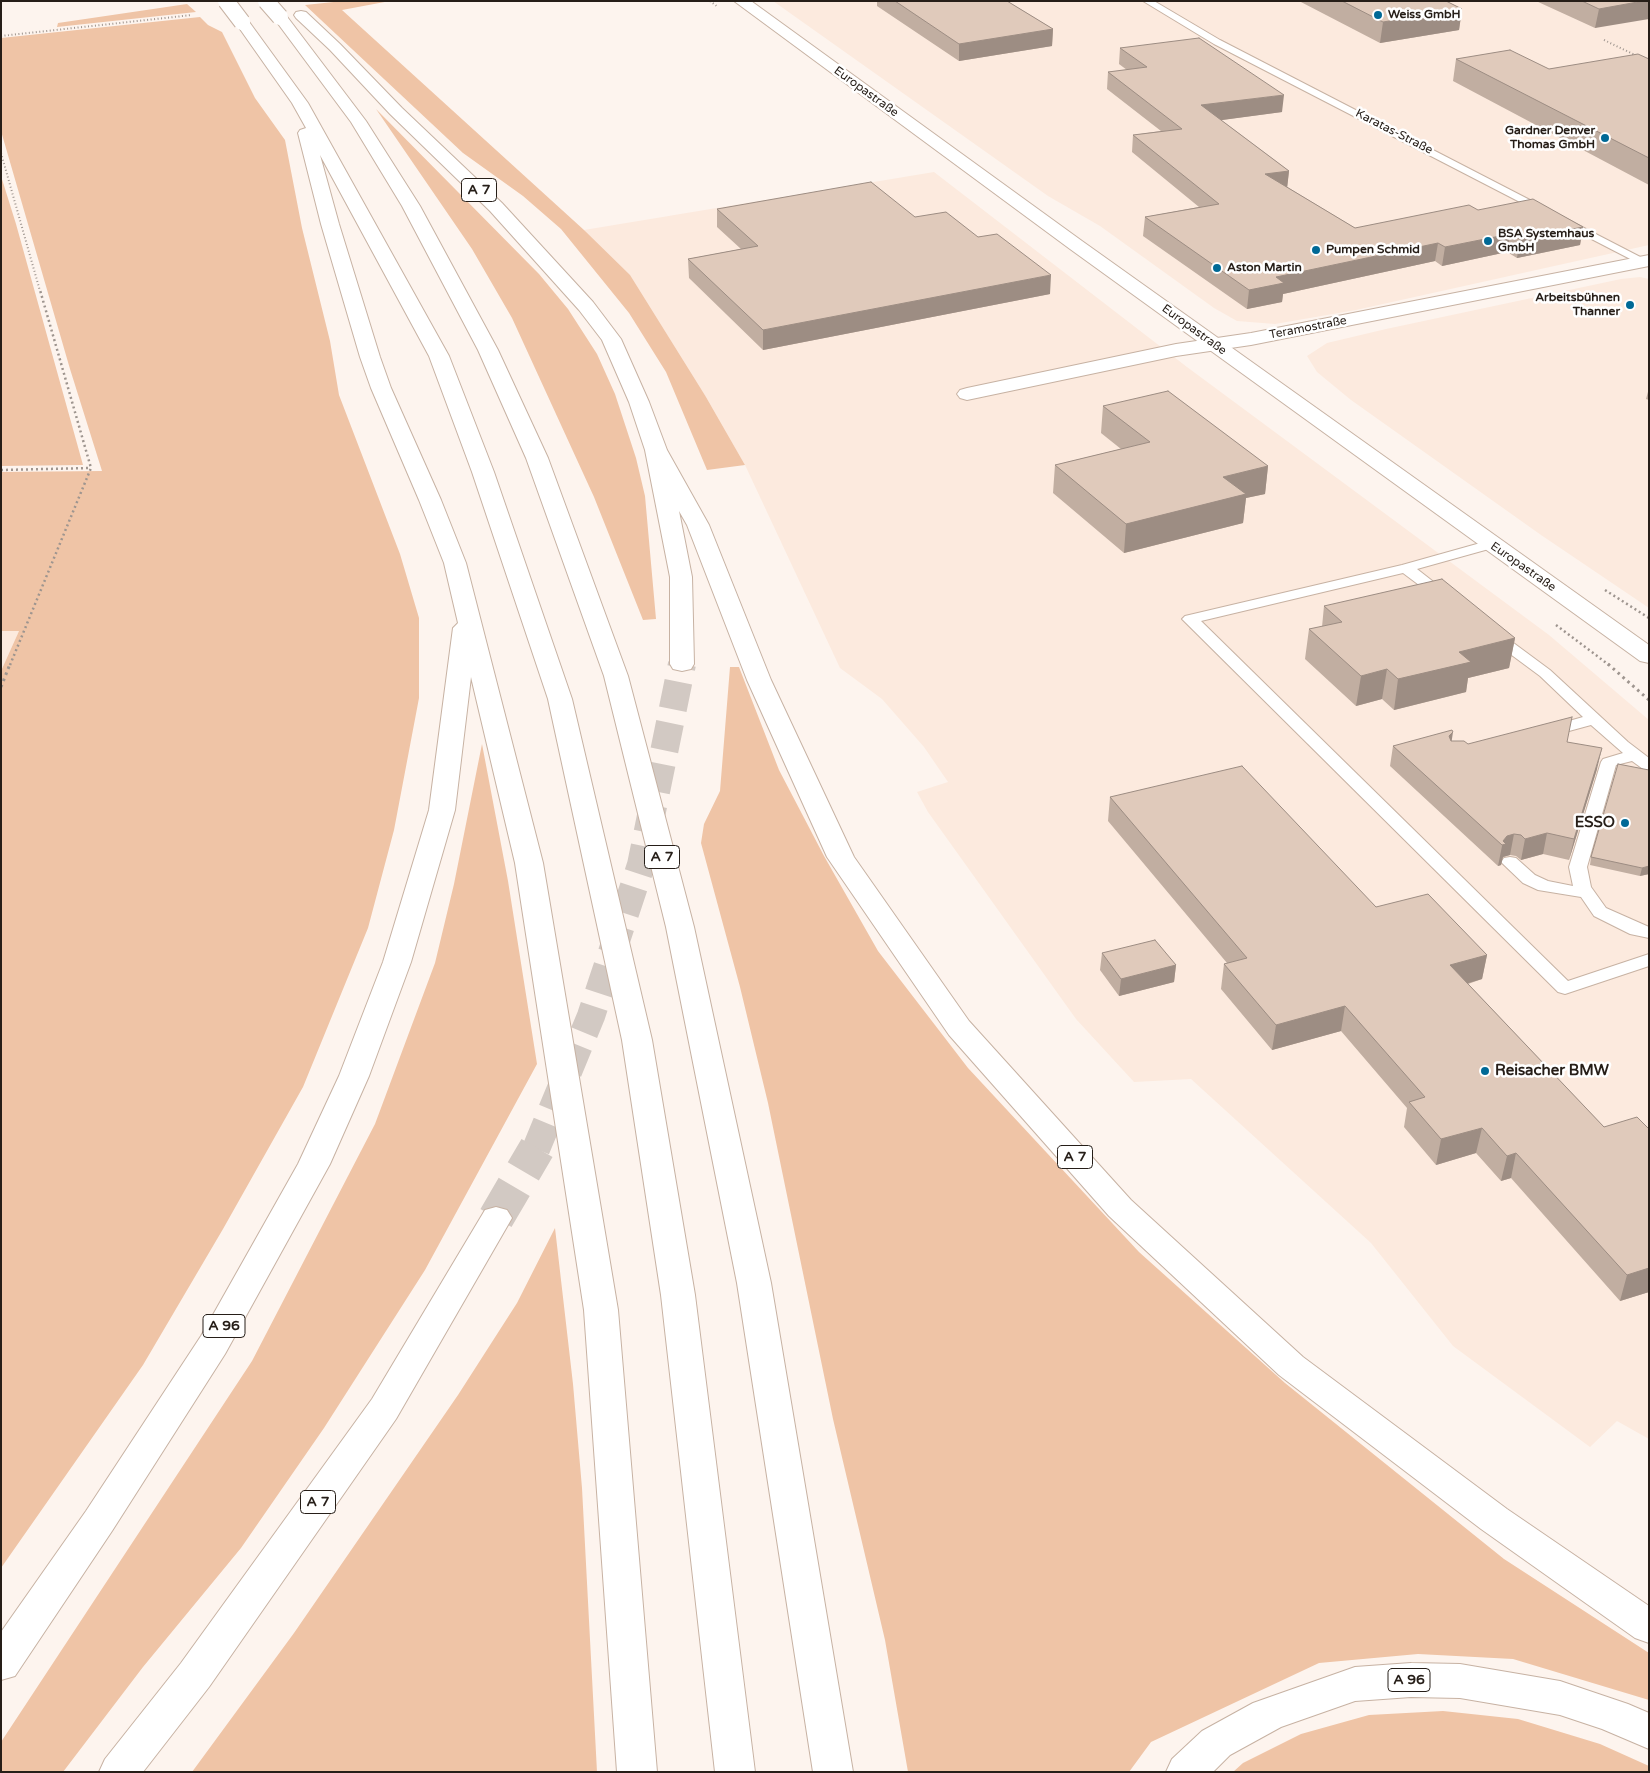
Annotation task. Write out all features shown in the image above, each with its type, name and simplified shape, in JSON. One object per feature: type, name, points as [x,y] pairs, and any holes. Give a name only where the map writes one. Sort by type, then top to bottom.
[{"type":"main road","points":[[226,1],[300,103],[439,356],[483,472],[560,699],[639,1049],[678,1295],[735,1772]]},
{"type":"main road","name":"Europastraße","points":[[741,1],[1076,246],[1216,344],[1649,656]]},
{"type":"main road","name":"A 7","points":[[285,10],[335,47],[396,111],[496,207],[586,306],[611,339],[639,402],[656,450],[681,577],[682,664]]},
{"type":"main road","name":"A 7","points":[[285,10],[358,121],[406,199],[488,350],[537,458],[616,676],[680,927],[754,1283],[833,1772]]},
{"type":"main road","points":[[300,103],[309,148],[370,357],[381,388],[455,563],[529,863],[601,1310],[637,1772]]},
{"type":"main road","name":"Teramostraße","points":[[967,394],[1176,350],[1252,339],[1647,262]]},
{"type":"main road","name":"A 7","points":[[656,450],[698,524],[759,680],[842,857],[959,1028],[1120,1208],[1291,1366],[1494,1519],[1649,1627]]},
{"type":"main road","name":"A 96","points":[[1,1664],[99,1521],[214,1344],[314,1164],[354,1076],[397,962],[442,810],[467,610]]},
{"type":"main road","name":"A 7","points":[[119,1772],[195,1676],[384,1409],[496,1218]]},
{"type":"main road","name":"A 96","points":[[1186,1772],[1216,1743],[1267,1715],[1355,1684],[1411,1680],[1460,1682],[1560,1698],[1614,1716],[1649,1732]]},
{"type":"lane","name":"Karatas-Straße","points":[[1147,1],[1217,42],[1647,262]]},
{"type":"lane","points":[[1491,544],[1406,568],[1190,619],[1565,988],[1649,960]]},
{"type":"lane","points":[[1406,568],[1456,606]]},
{"type":"lane","points":[[1484,628],[1545,673],[1649,766]]},
{"type":"lane","points":[[1530,736],[1595,719]]},
{"type":"lane","points":[[1635,755],[1609,762],[1578,867],[1582,887],[1600,912],[1636,930],[1649,933]]},
{"type":"lane","points":[[1510,862],[1529,880],[1544,886],[1586,893]]},
{"type":"path","points":[[1,36],[192,15]]},
{"type":"path","points":[[1604,40],[1640,57]]},
{"type":"path","points":[[1,153],[91,468],[1,687]]},
{"type":"path","points":[[1,470],[91,468]]},
{"type":"shaded area","points":[[343,1],[390,1],[342,10],[584,230],[630,275],[706,397],[745,465],[707,470],[666,372],[629,313],[561,229],[523,196],[463,153],[305,5]]},
{"type":"shaded area","points":[[773,1],[1649,1],[1649,245],[1356,310],[1275,324],[1237,321],[1214,308],[1100,226],[1048,196]]},
{"type":"shaded area","points":[[187,4],[196,12],[57,27],[58,23]]},
{"type":"shaded area","points":[[200,17],[208,25],[222,32],[255,98],[285,140],[302,228],[330,341],[339,395],[400,554],[419,618],[419,698],[394,830],[368,928],[303,1087],[143,1365],[1,1568],[1,671],[19,631],[1,631],[1,472],[102,471],[70,369],[1,131],[1,38]]},
{"type":"shaded area","points":[[376,109],[539,274],[568,309],[597,354],[615,394],[636,458],[645,496],[656,619],[643,620],[594,497],[512,318],[472,249]]},
{"type":"shaded area","points":[[934,172],[1187,367],[1549,635],[1649,720],[1649,1439],[1617,1421],[1590,1447],[1453,1346],[1371,1243],[1191,1079],[1134,1082],[1076,1019],[928,812],[917,792],[948,782],[924,747],[882,699],[840,668],[745,465],[706,397],[584,230]]},
{"type":"shaded area","points":[[1,176],[16,224],[83,465],[1,466]]},
{"type":"shaded area","points":[[1640,277],[1649,279],[1649,608],[1541,535],[1351,400],[1317,372],[1307,356],[1327,343],[1386,329],[1621,279]]},
{"type":"shaded area","points":[[1,631],[19,631],[1,671]]},
{"type":"shaded area","points":[[730,667],[739,667],[779,770],[824,856],[878,951],[968,1068],[1139,1252],[1285,1383],[1504,1559],[1649,1653],[1649,1700],[1513,1659],[1418,1654],[1319,1663],[1151,1742],[1129,1772],[908,1772],[885,1640],[833,1419],[768,1103],[740,987],[701,843],[704,824],[720,791]]},
{"type":"shaded area","points":[[482,744],[508,881],[537,1064],[425,1270],[324,1428],[241,1548],[143,1667],[63,1772],[1,1772],[1,1742],[252,1361],[375,1124],[435,963],[454,884]]},
{"type":"shaded area","points":[[555,1228],[573,1384],[582,1488],[597,1772],[192,1772],[294,1633],[458,1395],[517,1303]]},
{"type":"shaded area","points":[[1443,1711],[1518,1719],[1600,1744],[1649,1766],[1649,1772],[1233,1772],[1243,1763],[1301,1734],[1369,1715]]},
{"type":"building","points":[[895,1],[1007,1],[1053,29],[959,44]]},
{"type":"building","points":[[1342,1],[1446,1],[1462,9],[1383,22]]},
{"type":"building","points":[[1582,1],[1643,1],[1599,9]]},
{"type":"building","points":[[1199,38],[1284,95],[1201,105],[1289,171],[1265,174],[1355,228],[1469,205],[1478,210],[1533,199],[1583,227],[1520,239],[1510,234],[1445,247],[1438,243],[1276,277],[1284,283],[1249,290],[1145,217],[1219,204],[1133,135],[1182,129],[1108,72],[1147,67],[1120,48]]},
{"type":"building","points":[[1510,50],[1549,69],[1638,54],[1649,59],[1649,158],[1456,59]]},
{"type":"building","points":[[871,182],[915,217],[946,212],[978,237],[997,234],[1051,275],[763,330],[688,259],[758,246],[717,209]]},
{"type":"building","points":[[1168,391],[1268,466],[1223,477],[1246,494],[1126,524],[1055,465],[1150,442],[1103,406]]},
{"type":"building","points":[[1442,579],[1515,638],[1459,652],[1471,662],[1398,679],[1387,669],[1361,676],[1309,629],[1342,622],[1324,606]]},
{"type":"building","points":[[1572,717],[1567,742],[1602,748],[1574,839],[1547,833],[1525,839],[1521,835],[1514,834],[1507,836],[1503,841],[1506,844],[1502,845],[1393,746],[1452,730],[1453,732],[1449,736],[1451,741],[1464,741],[1468,744]]},
{"type":"building","points":[[1618,764],[1649,770],[1649,866],[1642,868],[1591,857]]},
{"type":"building","points":[[1242,766],[1376,907],[1428,894],[1487,955],[1450,965],[1604,1127],[1637,1117],[1649,1129],[1649,1268],[1627,1275],[1516,1153],[1507,1156],[1482,1128],[1441,1139],[1409,1102],[1425,1097],[1345,1006],[1276,1025],[1224,964],[1247,958],[1110,797]]},
{"type":"building","points":[[1155,940],[1176,965],[1121,979],[1102,953]]},
{"type":"tunnel","points":[[536,1149],[591,1016],[641,865],[682,664]]},
{"type":"tunnel","points":[[496,1218],[537,1148]]},
{"type":"place","name":"Weiss GmbH","points":[[1378,15]]},
{"type":"place","name":"Gardner Denver Thomas GmbH","points":[[1605,138]]},
{"type":"place","name":"BSA Systemhaus GmbH","points":[[1488,241]]},
{"type":"place","name":"Pumpen Schmid","points":[[1316,250]]},
{"type":"place","name":"Aston Martin","points":[[1217,268]]},
{"type":"place","name":"Arbeitsbühnen Thanner","points":[[1630,305]]},
{"type":"place","name":"ESSO","points":[[1625,823]]},
{"type":"place","name":"Reisacher BMW","points":[[1485,1071]]}]
